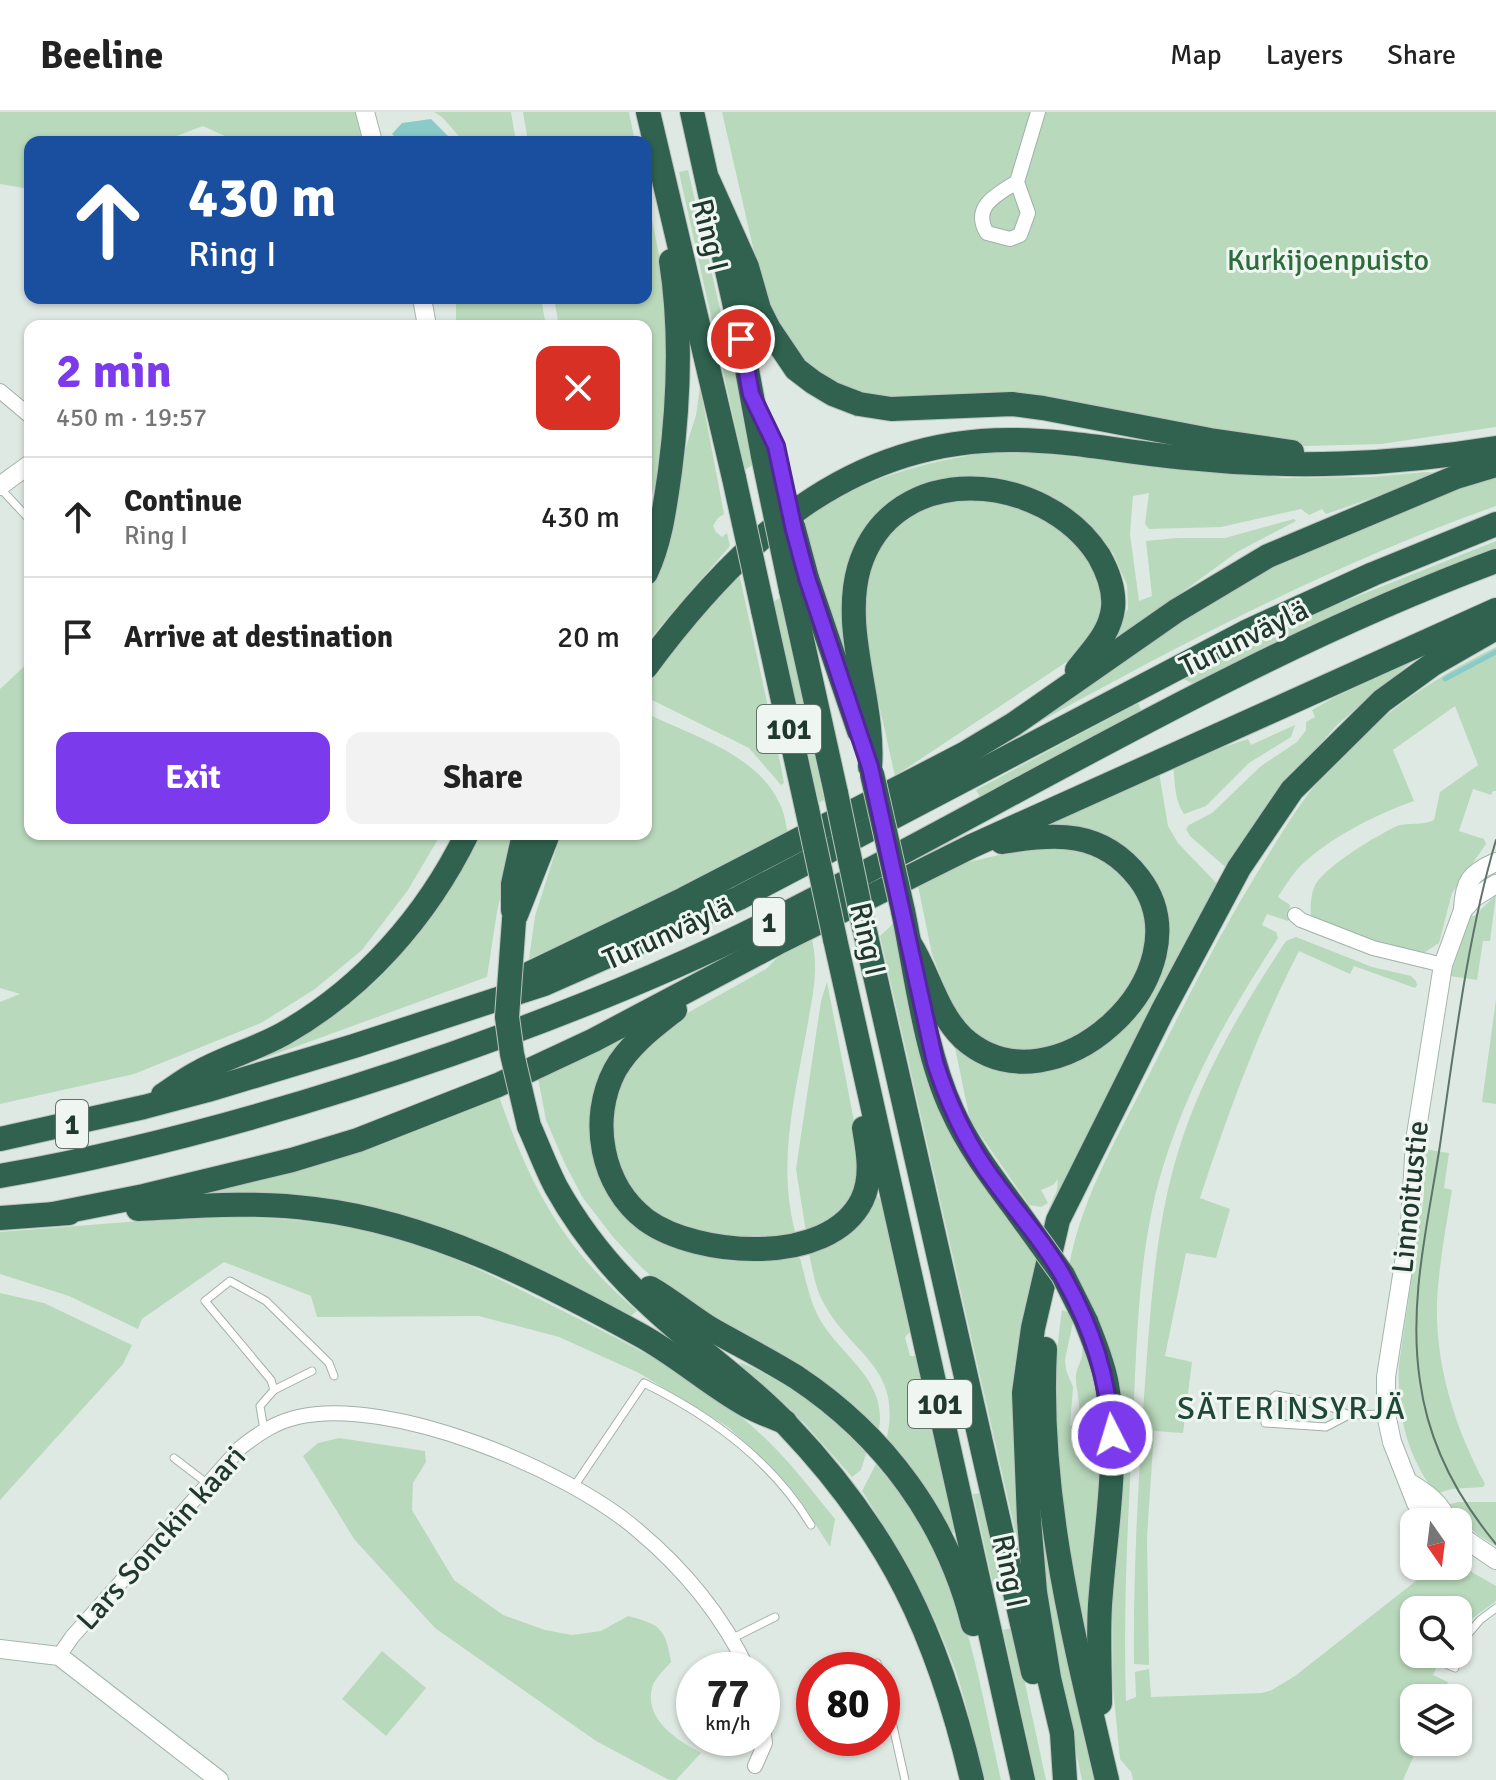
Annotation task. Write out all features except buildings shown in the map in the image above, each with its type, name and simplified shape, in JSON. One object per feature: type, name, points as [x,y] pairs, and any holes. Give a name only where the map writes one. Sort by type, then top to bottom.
[{"type":"highway","name":"Ring I","points":[[648,112],[695,304],[1023,1780]]},
{"type":"highway","name":"Ring I","points":[[692,112],[751,394],[794,530],[799,584],[836,793],[864,927],[1058,1780]]},
{"type":"highway","points":[[708,180],[747,267],[759,309],[769,329],[796,369],[833,394],[859,404],[891,409],[1012,404],[1043,408],[1357,464]]},
{"type":"highway","points":[[652,555],[661,529],[678,400],[674,283],[668,241],[669,203]]},
{"type":"highway","points":[[652,659],[725,571],[768,531],[843,479],[926,450],[1008,440],[1047,441],[1228,462],[1300,466],[1424,460],[1496,448]]},
{"type":"highway","points":[[449,1014],[903,787],[1014,724],[1176,611],[1268,556],[1456,477],[1496,465]]},
{"type":"highway","points":[[652,519],[668,484]]},
{"type":"highway","points":[[871,771],[872,740],[855,626],[856,586],[866,549],[876,533],[901,508],[914,500],[948,489],[1004,492],[1056,515],[1078,532],[1094,550],[1110,580],[1113,610],[1103,637],[1061,691]]},
{"type":"highway","name":"Turunväylä","points":[[0,1139],[144,1107],[354,1046],[544,984],[739,898],[1248,631],[1413,557],[1496,524]]},
{"type":"highway","name":"Turunväylä","points":[[0,1176],[185,1137],[368,1083],[639,984],[786,914],[1271,659],[1388,604],[1496,561]]},
{"type":"highway","points":[[799,584],[871,771],[935,1062],[950,1107],[986,1169],[1063,1275],[1100,1357],[1107,1384],[1112,1435],[1111,1489],[1100,1607],[1100,1745]]},
{"type":"highway","points":[[53,1214],[292,1160],[358,1140],[498,1085],[594,1040],[781,941],[972,846],[1496,610]]},
{"type":"highway","points":[[1065,1780],[1062,1733],[1049,1678],[1035,1592],[1024,1393],[1033,1328],[1058,1220],[1162,1012],[1239,868],[1292,790],[1382,701],[1433,664],[1496,628]]},
{"type":"highway","points":[[910,944],[923,965],[947,1020],[965,1039],[1004,1058],[1034,1061],[1069,1052],[1091,1041],[1112,1024],[1135,997],[1156,951],[1158,932],[1155,908],[1147,888],[1115,853],[1081,839],[1063,836],[1041,836],[972,846]]},
{"type":"highway","points":[[144,1107],[200,1071],[284,1033],[352,984],[411,924],[454,861],[464,840]]},
{"type":"highway","points":[[523,840],[513,884],[514,920],[507,1017],[512,1054],[529,1126],[555,1185],[572,1213],[650,1305],[785,1422],[840,1484],[911,1596],[928,1634],[957,1714],[972,1780]]},
{"type":"highway","points":[[514,920],[546,840]]},
{"type":"highway","points":[[703,983],[682,1005],[631,1047],[615,1070],[605,1093],[602,1141],[616,1185],[645,1219],[668,1233],[697,1243],[728,1248],[779,1247],[831,1231],[855,1211],[867,1185],[869,1167],[860,1103],[863,1058]]},
{"type":"highway","points":[[1102,1134],[1069,1221],[1054,1279],[1046,1328],[1043,1426],[1057,1547],[1107,1780]]},
{"type":"highway","points":[[0,1218],[191,1206],[278,1205],[353,1214],[392,1224],[470,1252],[591,1310],[692,1366],[745,1404],[785,1422]]},
{"type":"highway","points":[[619,1271],[794,1376],[860,1427],[891,1459],[914,1489],[959,1575],[989,1687],[1016,1751]]},
{"type":"street","points":[[365,112],[371,136]]},
{"type":"street","points":[[1017,182],[1038,112]]},
{"type":"street","points":[[0,391],[24,411]]},
{"type":"street","points":[[0,487],[24,469]]},
{"type":"street","points":[[1491,886],[1495,860]]},
{"type":"street","name":"Linnoitustie","points":[[1420,1508],[1399,1461],[1386,1414],[1386,1377],[1410,1225],[1415,1141],[1443,965],[1463,910],[1464,886],[1478,871],[1495,860]]},
{"type":"street","name":"Linnoitustie","points":[[1463,910],[1491,886]]},
{"type":"street","points":[[1295,915],[1373,948],[1443,965]]},
{"type":"street","name":"Lars Sonckin kaari","points":[[59,1656],[72,1637],[240,1448],[264,1430],[299,1416],[323,1414],[377,1417],[469,1440],[573,1488],[629,1524],[668,1558],[716,1613],[740,1652]]},
{"type":"street","name":"Linnoitustie","points":[[1410,1483],[1426,1493],[1439,1508]]},
{"type":"street","points":[[1472,1544],[1496,1560]]},
{"type":"street","points":[[0,1649],[59,1656],[219,1780]]},
{"type":"street","points":[[755,1766],[759,1756]]},
{"type":"lane","points":[[0,487],[24,513]]},
{"type":"lane","points":[[274,1390],[271,1380],[205,1301],[230,1281],[266,1301],[329,1363],[334,1376]]},
{"type":"lane","points":[[264,1430],[260,1406],[274,1390],[312,1371]]},
{"type":"lane","points":[[573,1488],[644,1383],[682,1402],[727,1432],[773,1473],[811,1525]]},
{"type":"lane","points":[[1349,1415],[1326,1427],[1265,1423],[1267,1403],[1276,1395],[1326,1405],[1349,1415],[1386,1414]]},
{"type":"lane","points":[[174,1458],[208,1484]]},
{"type":"lane","points":[[1472,1629],[1496,1608]]},
{"type":"lane","points":[[733,1638],[775,1617]]},
{"type":"lane","points":[[900,1756],[905,1780]]},
{"type":"green space","points":[[0,112],[356,112],[362,136],[225,136],[203,126],[177,136],[24,136],[24,188],[0,184]]},
{"type":"green space","points":[[434,112],[511,112],[515,136],[459,136]]},
{"type":"green space","points":[[523,112],[629,112],[634,136],[527,136]]},
{"type":"green space","name":"Kurkijoenpuisto","points":[[722,112],[1496,112],[1496,427],[1381,444],[1305,446],[863,398],[814,374],[772,316]]},
{"type":"green space","points":[[688,170],[732,361],[752,465],[745,470],[679,172]]},
{"type":"green space","points":[[652,220],[665,285],[667,391],[652,495],[652,320],[558,320],[555,304],[652,304]]},
{"type":"green space","points":[[456,304],[542,304],[545,320],[456,320]]},
{"type":"green space","points":[[700,387],[724,514],[713,526],[722,537],[727,533],[730,546],[652,636],[652,580],[665,546],[681,463],[696,415]]},
{"type":"green space","points":[[1006,450],[1284,478],[1370,477],[1427,472],[1436,476],[1326,514],[1322,509],[1309,515],[1301,509],[1221,527],[1149,529],[1145,524],[1149,493],[1133,496],[1130,534],[1139,601],[1152,596],[1146,541],[1225,538],[1294,519],[1296,521],[1237,552],[1117,640],[1113,639],[1128,608],[1127,585],[1113,553],[1078,519],[1007,485],[877,518],[850,667],[816,572],[804,517],[853,490],[901,472],[951,459]]},
{"type":"green space","points":[[1496,476],[1496,506],[1429,531],[1297,588],[1169,652],[980,755],[1144,644],[1270,566],[1358,523]]},
{"type":"green space","points":[[982,498],[1032,511],[1063,532],[1091,562],[1103,591],[1101,621],[1077,655],[895,776],[860,602],[869,556],[911,508]]},
{"type":"green space","points":[[1496,541],[1496,549],[1343,613],[1193,684],[1184,679],[1295,621]]},
{"type":"green space","points":[[739,573],[780,762],[784,783],[781,785],[749,748],[652,700],[652,680],[670,652]]},
{"type":"green space","points":[[781,597],[824,800],[819,803],[773,602]]},
{"type":"green space","points":[[1496,647],[1496,791],[1491,795],[1473,789],[1459,831],[1484,839],[1486,844],[1452,893],[1439,943],[1416,958],[1311,916],[1311,905],[1315,885],[1330,869],[1397,826],[1434,820],[1440,792],[1478,765],[1455,706],[1393,750],[1414,801],[1367,821],[1320,850],[1296,871],[1278,897],[1290,905],[1288,921],[1267,914],[1262,925],[1276,932],[1278,938],[1197,1078],[1162,1170],[1148,1232],[1140,1295],[1126,1562],[1126,1701],[1136,1697],[1135,1672],[1149,1669],[1151,1697],[1262,1693],[1272,1690],[1295,1676],[1417,1580],[1472,1580],[1472,1572],[1496,1586],[1496,1601],[1472,1619],[1472,1596],[1400,1596],[1400,1668],[1436,1668],[1433,1675],[1448,1682],[1400,1684],[1400,1756],[1414,1756],[1403,1780],[1133,1780],[1131,1772],[1120,1759],[1113,1688],[1112,1588],[1119,1495],[1069,1266],[1075,1240],[1093,1188],[1116,1138],[1208,960],[1286,826],[1322,777],[1360,737],[1402,703],[1447,673]]},
{"type":"green space","points":[[1414,660],[1338,724],[1293,774],[1231,872],[1190,836],[1186,829],[1189,825],[1212,813],[1261,766],[1297,742],[1306,730],[1306,722],[1315,717],[1312,710]]},
{"type":"green space","points":[[24,667],[24,840],[437,840],[408,890],[362,950],[315,989],[261,1023],[134,1074],[0,1104],[0,1002],[20,994],[0,988],[0,689]]},
{"type":"green space","points":[[1138,703],[1141,710],[980,797],[976,790]]},
{"type":"green space","points":[[652,716],[738,758],[755,771],[779,802],[789,838],[658,902],[529,959],[535,916],[559,840],[652,840]]},
{"type":"green space","points":[[1295,725],[1291,737],[1249,763],[1206,806],[1184,814],[1177,797],[1173,764],[1248,739],[1251,745]]},
{"type":"green space","points":[[1159,772],[1168,826],[1178,843],[1221,888],[1049,1232],[1043,1223],[1057,1190],[1058,1179],[1041,1190],[1048,1203],[1041,1207],[1029,1205],[970,1120],[954,1043],[1015,1066],[1044,1071],[1078,1060],[1118,1032],[1165,911],[1153,880],[1039,829]]},
{"type":"green space","points":[[472,840],[514,840],[497,912],[487,977],[262,1059],[261,1054],[305,1032]]},
{"type":"green space","points":[[1033,847],[1085,851],[1127,874],[1147,920],[1140,973],[1107,1018],[1053,1051],[1014,1051],[983,1040],[961,1020],[951,1004],[932,954],[917,881],[969,862]]},
{"type":"green space","points":[[1496,895],[1490,941],[1483,941],[1477,980],[1450,976],[1471,915],[1474,916]]},
{"type":"green space","points":[[896,921],[922,1039],[1040,1261],[1020,1552],[880,936]]},
{"type":"green space","points":[[811,936],[815,959],[814,982],[793,1104],[788,1155],[790,1206],[795,1231],[789,1238],[714,1237],[655,1216],[623,1183],[608,1122],[620,1077],[654,1035],[766,969]]},
{"type":"green space","points":[[1296,937],[1372,967],[1411,976],[1417,985],[1415,988],[1354,966],[1350,974],[1299,951],[1257,1042],[1200,1198],[1230,1209],[1216,1258],[1186,1253],[1165,1356],[1192,1362],[1183,1433],[1154,1431],[1147,1537],[1149,1665],[1134,1664],[1136,1531],[1152,1291],[1169,1186],[1190,1117],[1221,1049],[1286,941]]},
{"type":"green space","points":[[827,982],[862,1168],[849,1206],[806,1232],[796,1169],[821,1001]]},
{"type":"green space","points":[[1496,999],[1496,1104],[1482,1102]]},
{"type":"green space","points":[[628,1036],[592,1143],[665,1242],[703,1256],[729,1261],[800,1258],[818,1316],[862,1371],[877,1397],[879,1429],[671,1294],[613,1237],[583,1198],[546,1120],[538,1078]]},
{"type":"green space","points":[[499,1096],[523,1159],[552,1214],[589,1264],[637,1311],[627,1319],[480,1247],[195,1196],[302,1170],[386,1142]]},
{"type":"green space","points":[[1424,1149],[1449,1153],[1444,1188],[1452,1190],[1438,1287],[1439,1349],[1456,1418],[1485,1484],[1483,1487],[1451,1489],[1436,1494],[1411,1449],[1402,1416],[1399,1382],[1424,1195]]},
{"type":"green space","points":[[876,1194],[881,1201],[910,1332],[905,1337],[910,1356],[917,1356],[955,1532],[951,1533],[887,1437],[890,1413],[881,1377],[834,1320],[820,1297],[813,1273],[809,1254],[823,1248]]},
{"type":"green space","points":[[244,1217],[348,1227],[425,1247],[506,1283],[662,1363],[743,1418],[785,1459],[835,1519],[830,1547],[802,1503],[770,1466],[728,1427],[639,1373],[559,1337],[479,1316],[317,1317],[311,1296],[224,1262],[142,1319],[138,1329],[69,1296],[0,1274],[0,1232],[153,1220]]},
{"type":"green space","points":[[0,1293],[44,1303],[132,1345],[123,1364],[0,1500]]},
{"type":"green space","points":[[1062,1310],[1069,1313],[1073,1322],[1065,1360],[1073,1387],[1070,1426],[1076,1425],[1079,1413],[1076,1377],[1084,1337],[1105,1421],[1087,1653],[1066,1525],[1057,1439],[1057,1353]]},
{"type":"green space","points":[[739,1362],[791,1389],[838,1424],[867,1451],[861,1470],[852,1477],[805,1424],[747,1374]]},
{"type":"green space","points":[[339,1438],[425,1451],[426,1462],[413,1483],[412,1510],[454,1580],[503,1615],[545,1630],[572,1635],[601,1631],[628,1616],[654,1625],[664,1635],[671,1662],[653,1685],[653,1710],[665,1728],[676,1737],[676,1756],[698,1756],[676,1780],[669,1780],[596,1741],[435,1628],[354,1539],[303,1456],[318,1443]]},
{"type":"green space","points":[[877,1462],[905,1494],[928,1530],[946,1570],[973,1653],[1001,1780],[984,1780],[956,1672],[937,1624],[862,1491]]},
{"type":"green space","points":[[1042,1471],[1096,1780],[1082,1780],[1061,1681],[1040,1542]]},
{"type":"green space","points":[[983,1493],[1004,1590],[995,1593],[973,1494]]},
{"type":"green space","points":[[1496,1502],[1496,1546],[1472,1529],[1472,1508],[1449,1508],[1446,1505]]},
{"type":"green space","points":[[1013,1628],[1046,1780],[1036,1780],[1003,1630]]},
{"type":"green space","points":[[382,1651],[426,1688],[386,1736],[342,1699]]},
{"type":"water","points":[[431,119],[448,136],[394,136],[392,134],[402,123]]},
{"type":"waterway","points":[[1445,679],[1496,652]]},
{"type":"tram line","points":[[1496,840],[1477,915],[1463,991],[1421,1263],[1416,1322],[1420,1381],[1437,1447],[1457,1488],[1496,1544]]},
{"type":"district","name":"SÄTERINSYRJÄ","points":[[1292,1408]]},
{"type":"route","points":[[741,339],[751,394],[776,446],[807,578],[870,767],[935,1062],[944,1090],[964,1135],[1063,1275],[1086,1321],[1107,1384],[1112,1435]]}]
